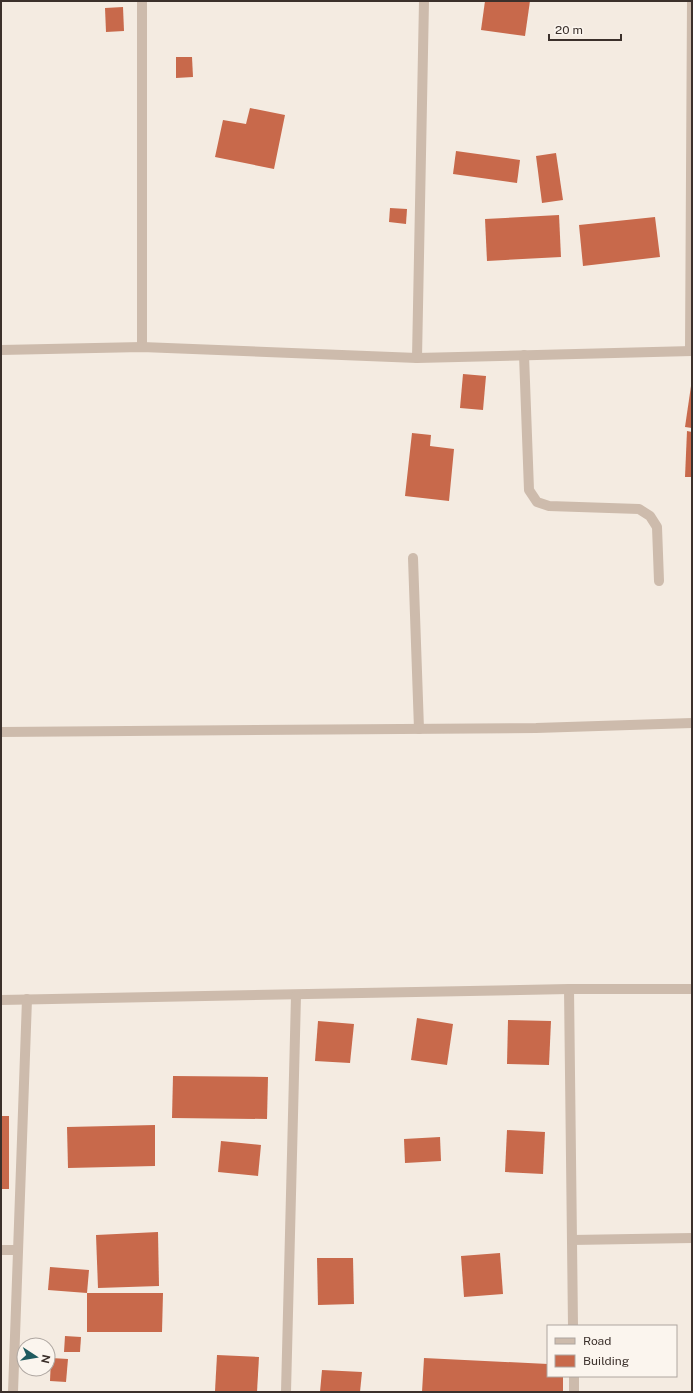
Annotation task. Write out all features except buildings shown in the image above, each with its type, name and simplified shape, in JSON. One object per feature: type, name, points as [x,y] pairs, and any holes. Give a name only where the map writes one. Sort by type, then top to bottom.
[{"type":"street","points":[[142,1],[142,347]]},
{"type":"street","points":[[417,358],[424,1]]},
{"type":"street","points":[[1,350],[142,347],[417,358],[691,351],[692,1]]},
{"type":"street","points":[[524,355],[529,490],[537,502],[549,506],[639,509],[650,516],[657,527],[659,582]]},
{"type":"street","points":[[413,558],[419,729]]},
{"type":"street","points":[[1,732],[536,728],[692,723]]},
{"type":"street","points":[[1,1000],[296,996],[569,989],[692,989]]},
{"type":"street","points":[[569,989],[573,1325]]},
{"type":"street","points":[[286,1392],[296,996]]},
{"type":"street","points":[[13,1392],[27,999]]},
{"type":"street","points":[[572,1240],[692,1238]]},
{"type":"street","points":[[1,1250],[18,1250]]},
{"type":"street","points":[[574,1377],[574,1392]]}]
